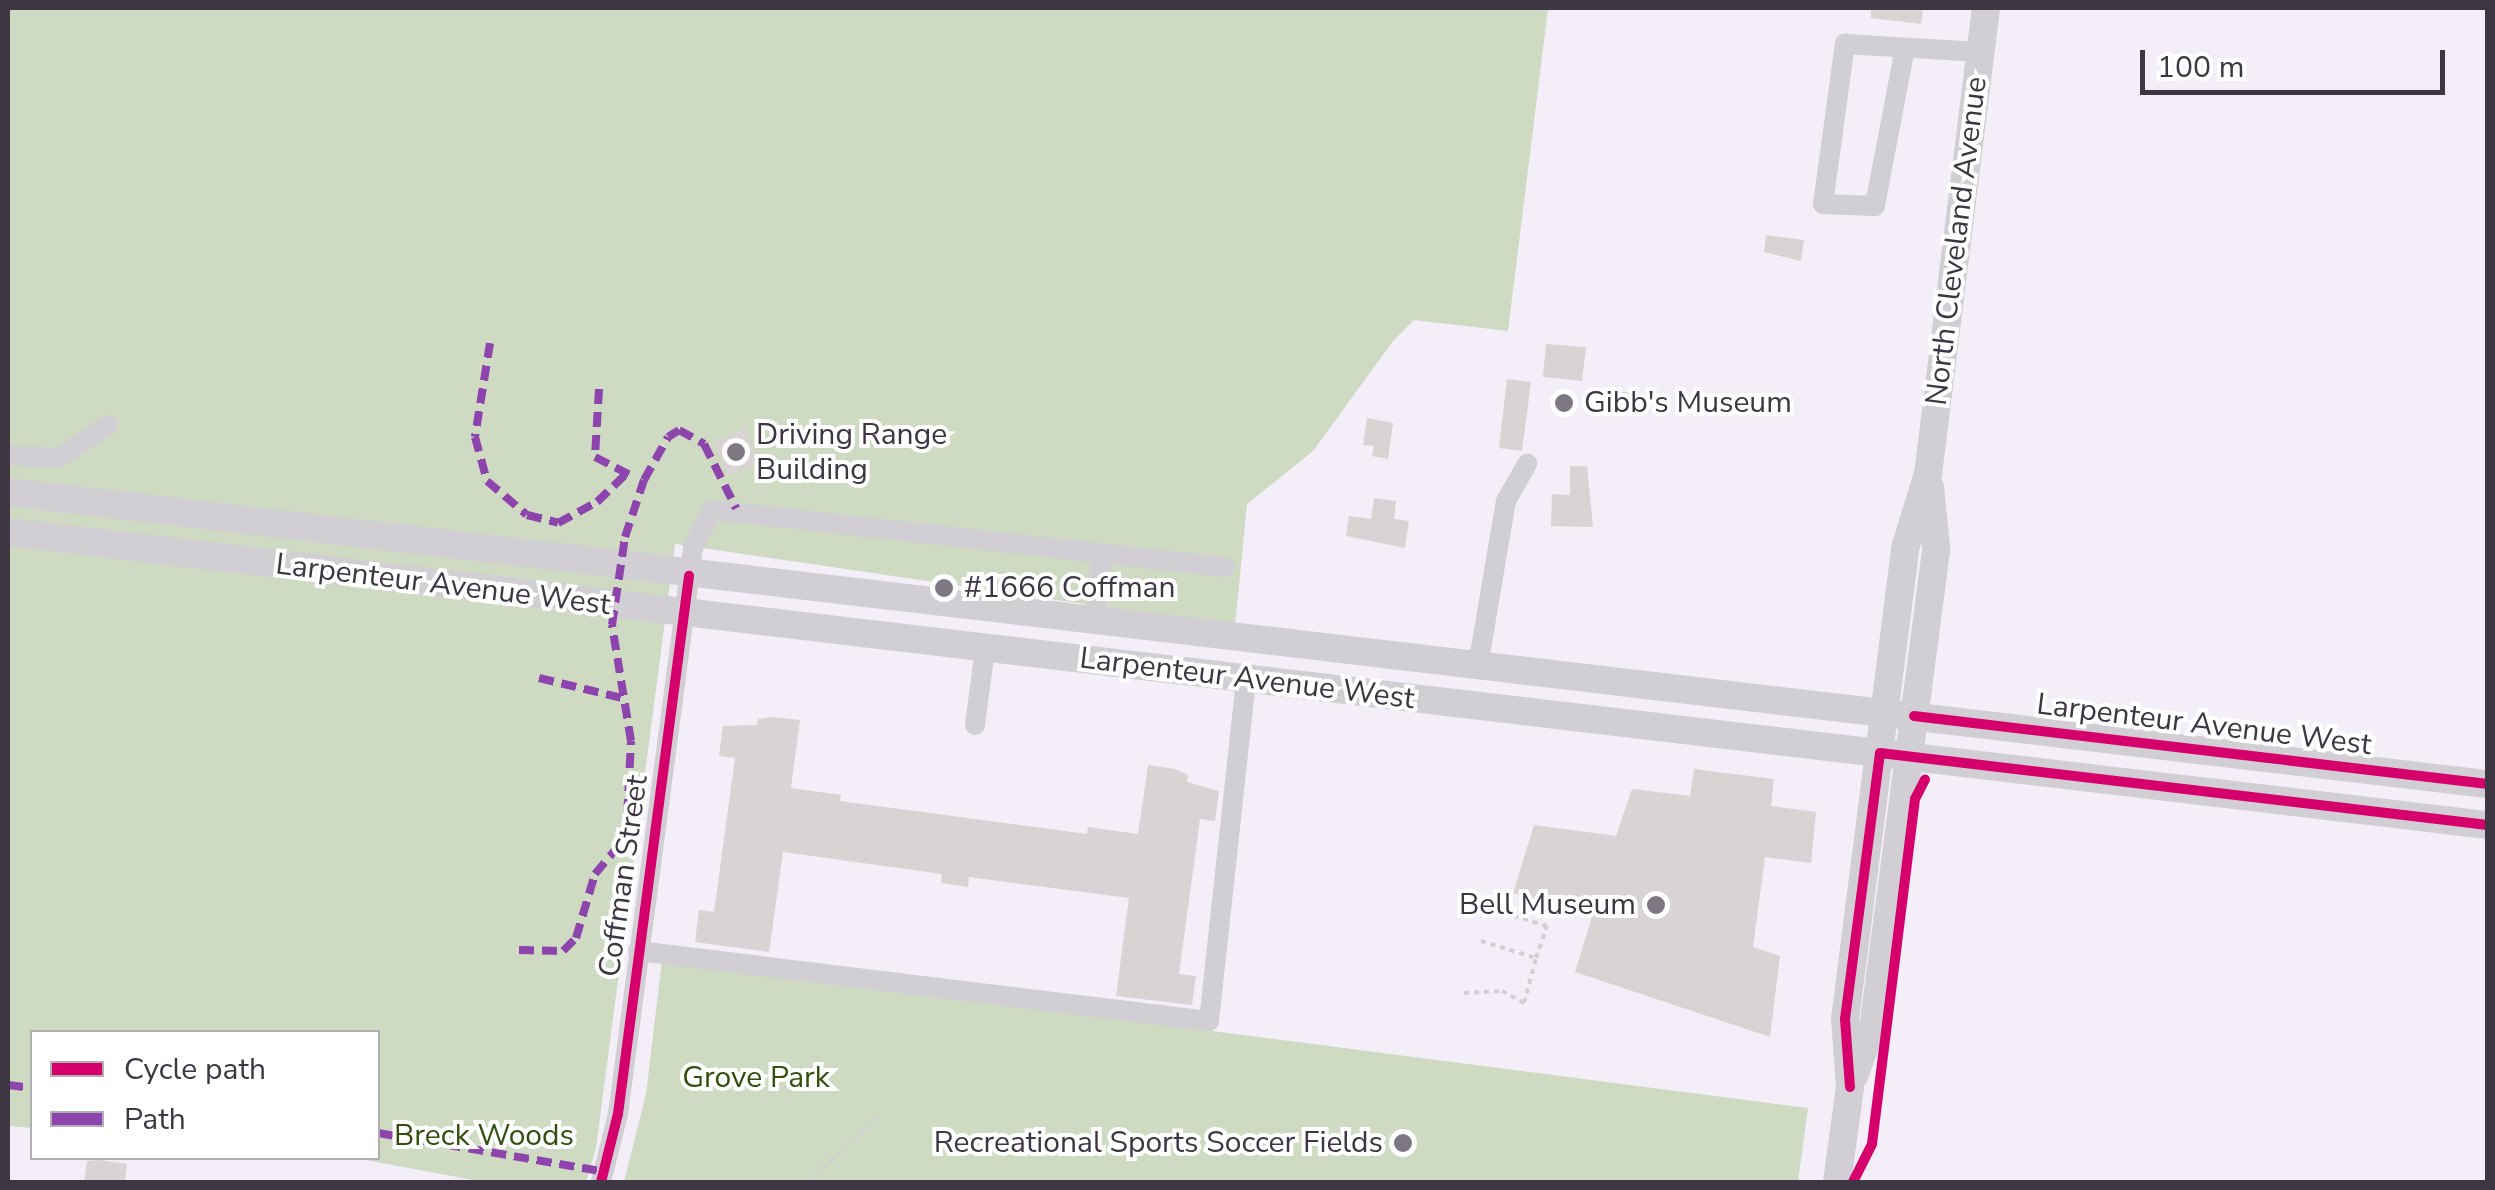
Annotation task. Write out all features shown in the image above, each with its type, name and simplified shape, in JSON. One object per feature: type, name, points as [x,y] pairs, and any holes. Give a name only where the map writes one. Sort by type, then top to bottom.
[{"type":"main road","name":"North Cleveland Avenue","points":[[1837,1182],[1850,1087],[1845,1019],[1906,545],[1928,474],[1986,8]]},
{"type":"main road","name":"North Cleveland Avenue","points":[[1850,1087],[1874,1022],[1936,548],[1928,474]]},
{"type":"main road","name":"Larpenteur Avenue West","points":[[8,492],[689,576],[2488,784]]},
{"type":"main road","name":"Larpenteur Avenue West","points":[[8,532],[2488,824]]},
{"type":"main road","points":[[1447,702],[1449,662]]},
{"type":"street","points":[[1905,48],[1876,206],[1823,204],[1846,44],[1980,52]]},
{"type":"street","points":[[8,455],[58,458],[108,425]]},
{"type":"street","points":[[1478,666],[1506,501],[1526,464]]},
{"type":"street","name":"Coffman Street","points":[[601,1182],[618,1114],[696,532],[712,510],[736,508],[1225,567]]},
{"type":"street","points":[[1094,622],[1102,553]]},
{"type":"street","points":[[975,725],[985,649]]},
{"type":"street","points":[[638,951],[1209,1022],[1246,679]]},
{"type":"path","points":[[1464,993],[1502,991],[1524,1002],[1547,926],[1490,909]]},
{"type":"path","points":[[1481,940],[1536,958]]},
{"type":"path","points":[[808,1182],[879,1116]]},
{"type":"green space","name":"Breck Woods","points":[[8,8],[1548,8],[1508,331],[1414,320],[1393,341],[1313,451],[1247,504],[1235,626],[675,544],[596,1148],[586,1182],[484,1182],[366,1160],[380,1160],[380,1030],[30,1030],[30,1128],[8,1126]]},
{"type":"green space","name":"Grove Park","points":[[662,960],[1808,1108],[1798,1182],[624,1182],[646,1094]]},
{"type":"building","points":[[1871,8],[1923,8],[1921,24],[1871,18]]},
{"type":"building","points":[[1766,235],[1804,240],[1801,261],[1764,252]]},
{"type":"building","points":[[1546,344],[1586,347],[1582,381],[1543,377]]},
{"type":"building","points":[[1507,379],[1531,382],[1522,451],[1499,448]]},
{"type":"building","points":[[1603,389],[1636,394],[1633,414],[1600,409]]},
{"type":"building","points":[[1367,418],[1393,423],[1388,459],[1372,456],[1374,446],[1363,445]]},
{"type":"building","name":"Driving Range Building","points":[[745,428],[759,463],[728,476],[714,442]]},
{"type":"building","points":[[1570,466],[1587,466],[1593,527],[1551,526],[1552,494],[1570,495]]},
{"type":"building","points":[[1374,498],[1396,501],[1394,519],[1409,521],[1405,548],[1346,536],[1349,516],[1371,519]]},
{"type":"building","points":[[758,719],[800,720],[791,788],[841,795],[840,801],[1087,834],[1088,827],[1138,834],[1148,765],[1175,769],[1188,775],[1187,782],[1219,791],[1215,821],[1200,819],[1179,974],[1196,976],[1192,1005],[1116,996],[1129,898],[969,877],[968,887],[941,883],[942,874],[783,852],[769,952],[695,942],[699,910],[714,912],[735,758],[719,756],[723,726],[757,725]]},
{"type":"building","name":"Bell Museum","points":[[1694,769],[1774,779],[1771,806],[1816,812],[1811,863],[1765,857],[1753,947],[1780,956],[1770,1037],[1575,972],[1592,917],[1513,893],[1534,825],[1616,836],[1632,789],[1690,796]]},
{"type":"building","points":[[87,1161],[127,1164],[125,1182],[84,1182]]},
{"type":"marked path","points":[[490,343],[475,437],[487,481],[527,515],[558,523],[597,502],[625,475]]},
{"type":"marked path","points":[[599,389],[595,457],[634,477]]},
{"type":"marked path","points":[[519,950],[563,951],[576,938],[595,874],[626,837],[631,741],[612,625],[625,537],[644,480],[668,437],[679,430],[704,444],[736,508]]},
{"type":"marked path","points":[[539,678],[622,698]]},
{"type":"marked path","points":[[8,1085],[30,1088]]},
{"type":"marked path","points":[[380,1133],[605,1172]]},
{"type":"cycle path","points":[[601,1182],[618,1114],[689,576]]},
{"type":"cycle path","points":[[1914,716],[2488,784]]},
{"type":"cycle path","points":[[1850,1087],[1845,1019],[1880,753],[2488,825]]},
{"type":"cycle path","points":[[1853,1182],[1872,1144],[1915,799],[1925,779]]},
{"type":"place","name":"Gibb's Museum","points":[[1564,403]]},
{"type":"place","name":"Driving Range Building","points":[[736,452]]},
{"type":"place","name":"#1666 Coffman","points":[[944,588]]},
{"type":"place","name":"Bell Museum","points":[[1656,905]]},
{"type":"place","name":"Recreational Sports Soccer Fields","points":[[1403,1143]]}]
